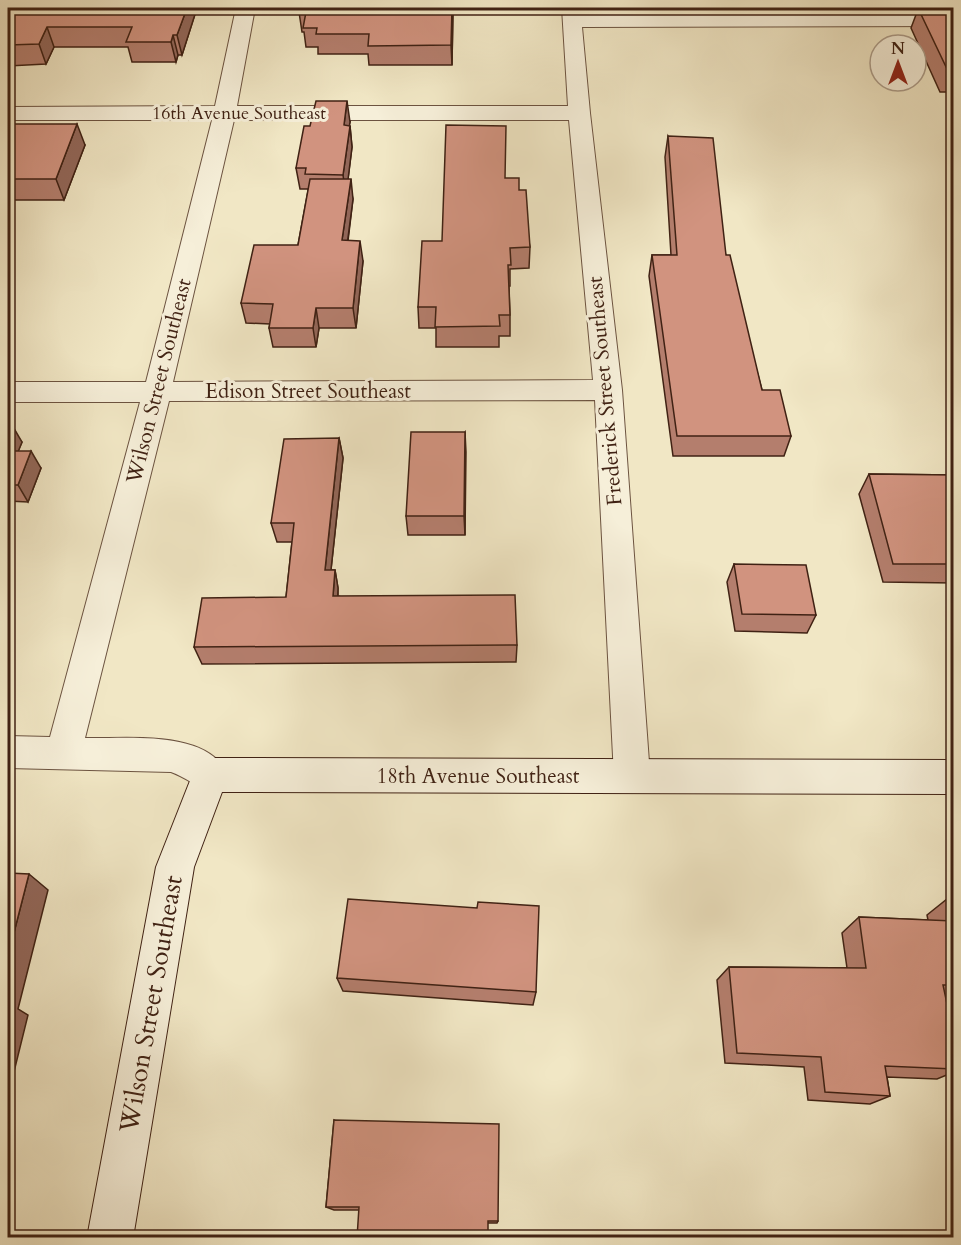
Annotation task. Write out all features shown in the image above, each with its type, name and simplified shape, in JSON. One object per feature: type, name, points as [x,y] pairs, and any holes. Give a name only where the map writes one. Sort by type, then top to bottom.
[{"type":"street","name":"Wilson Street Southeast","points":[[64,752],[157,392],[225,113],[245,8]]},
{"type":"street","points":[[572,14],[954,20]]},
{"type":"street","name":"Frederick Street Southeast","points":[[572,14],[579,113],[608,390],[632,776]]},
{"type":"street","name":"16th Avenue Southeast","points":[[8,113],[579,113]]},
{"type":"street","name":"Edison Street Southeast","points":[[8,392],[608,390]]},
{"type":"street","points":[[8,752],[171,756],[192,762],[210,775]]},
{"type":"street","name":"Wilson Street Southeast","points":[[110,1238],[175,867],[210,775]]},
{"type":"street","name":"18th Avenue Southeast","points":[[210,775],[954,777]]},
{"type":"building","points":[[8,8],[187,8],[177,35],[173,35],[171,42],[126,42],[132,27],[47,27],[39,44],[8,45]]},
{"type":"building","points":[[300,8],[452,8],[451,45],[368,46],[369,34],[316,34],[317,28],[303,28],[306,12],[299,12]]},
{"type":"building","points":[[918,8],[954,8],[954,71],[948,71]]},
{"type":"building","points":[[316,101],[347,101],[344,125],[350,126],[343,175],[305,174],[306,168],[296,168],[304,126],[310,126]]},
{"type":"building","points":[[8,124],[77,124],[56,179],[8,179]]},
{"type":"building","points":[[446,125],[506,126],[505,178],[519,178],[519,190],[526,190],[530,247],[510,248],[511,265],[508,265],[510,315],[499,315],[500,326],[435,327],[436,307],[418,307],[422,241],[442,241]]},
{"type":"building","points":[[668,136],[713,138],[726,255],[730,255],[762,390],[780,390],[791,436],[677,436],[652,255],[677,255]]},
{"type":"building","points":[[310,179],[351,179],[342,240],[360,241],[353,308],[316,308],[313,328],[269,328],[273,304],[241,303],[254,245],[298,245]]},
{"type":"building","points":[[8,425],[12,425],[8,437]]},
{"type":"building","points":[[411,432],[465,432],[464,516],[406,516]]},
{"type":"building","points":[[339,438],[325,570],[335,570],[333,596],[515,595],[517,645],[194,647],[202,598],[286,597],[294,523],[271,523],[284,439]]},
{"type":"building","points":[[8,451],[31,451],[18,485],[8,485]]},
{"type":"building","points":[[869,474],[954,475],[954,564],[893,564]]},
{"type":"building","points":[[734,564],[806,565],[816,615],[742,614]]},
{"type":"building","points":[[8,873],[29,874],[8,956]]},
{"type":"building","points":[[348,899],[477,908],[478,902],[539,906],[536,992],[337,978]]},
{"type":"building","points":[[947,899],[954,899],[954,985],[943,985],[954,1037],[954,1069],[885,1066],[890,1096],[825,1092],[821,1057],[737,1053],[729,967],[866,968],[859,917],[953,921]]},
{"type":"building","points":[[334,1120],[499,1124],[498,1221],[488,1221],[488,1238],[357,1238],[359,1207],[326,1207]]}]
